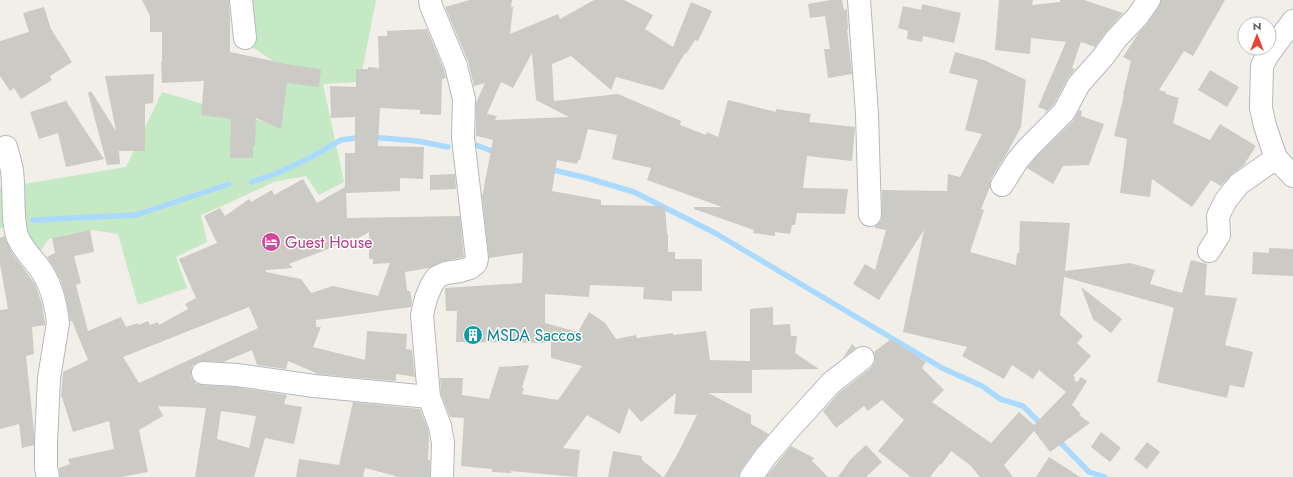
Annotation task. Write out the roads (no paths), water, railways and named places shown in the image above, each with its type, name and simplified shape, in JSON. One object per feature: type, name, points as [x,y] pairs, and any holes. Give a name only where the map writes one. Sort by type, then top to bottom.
[{"type":"street","points":[[241,0],[245,38]]},
{"type":"street","points":[[430,0],[431,6],[456,66],[464,99],[463,138],[473,213],[477,258],[476,263],[470,268],[446,273],[437,277],[426,298],[422,315],[429,397],[442,434],[442,477]]},
{"type":"street","points":[[859,0],[867,114],[870,215]]},
{"type":"street","points":[[1002,185],[1017,161],[1064,112],[1079,84],[1103,57],[1116,39],[1137,17],[1149,0]]},
{"type":"street","points":[[1293,21],[1267,56],[1262,66],[1261,108],[1265,126],[1276,158],[1293,176]]},
{"type":"street","points":[[6,147],[12,171],[15,221],[18,237],[26,251],[38,266],[48,284],[57,314],[58,323],[48,378],[46,468],[48,477]]},
{"type":"street","points":[[1208,251],[1219,234],[1218,216],[1226,200],[1239,184],[1276,158]]},
{"type":"street","points":[[751,477],[766,456],[831,383],[863,358]]},
{"type":"street","points":[[203,373],[237,375],[314,386],[429,397]]},
{"type":"waterway","points":[[251,182],[275,174],[308,159],[341,140],[362,137]]},
{"type":"waterway","points":[[371,137],[417,141],[448,147]]},
{"type":"waterway","points":[[476,145],[497,153]]},
{"type":"waterway","points":[[549,169],[587,178],[634,192],[715,233],[942,368],[982,386],[1000,399],[1023,406],[1043,426]]},
{"type":"waterway","points":[[33,220],[136,215],[229,184]]},
{"type":"waterway","points":[[1057,439],[1089,472],[1105,477]]},
{"type":"place","name":"Guest House","points":[[271,242]]},
{"type":"place","name":"MSDA Saccos","points":[[473,335]]}]
